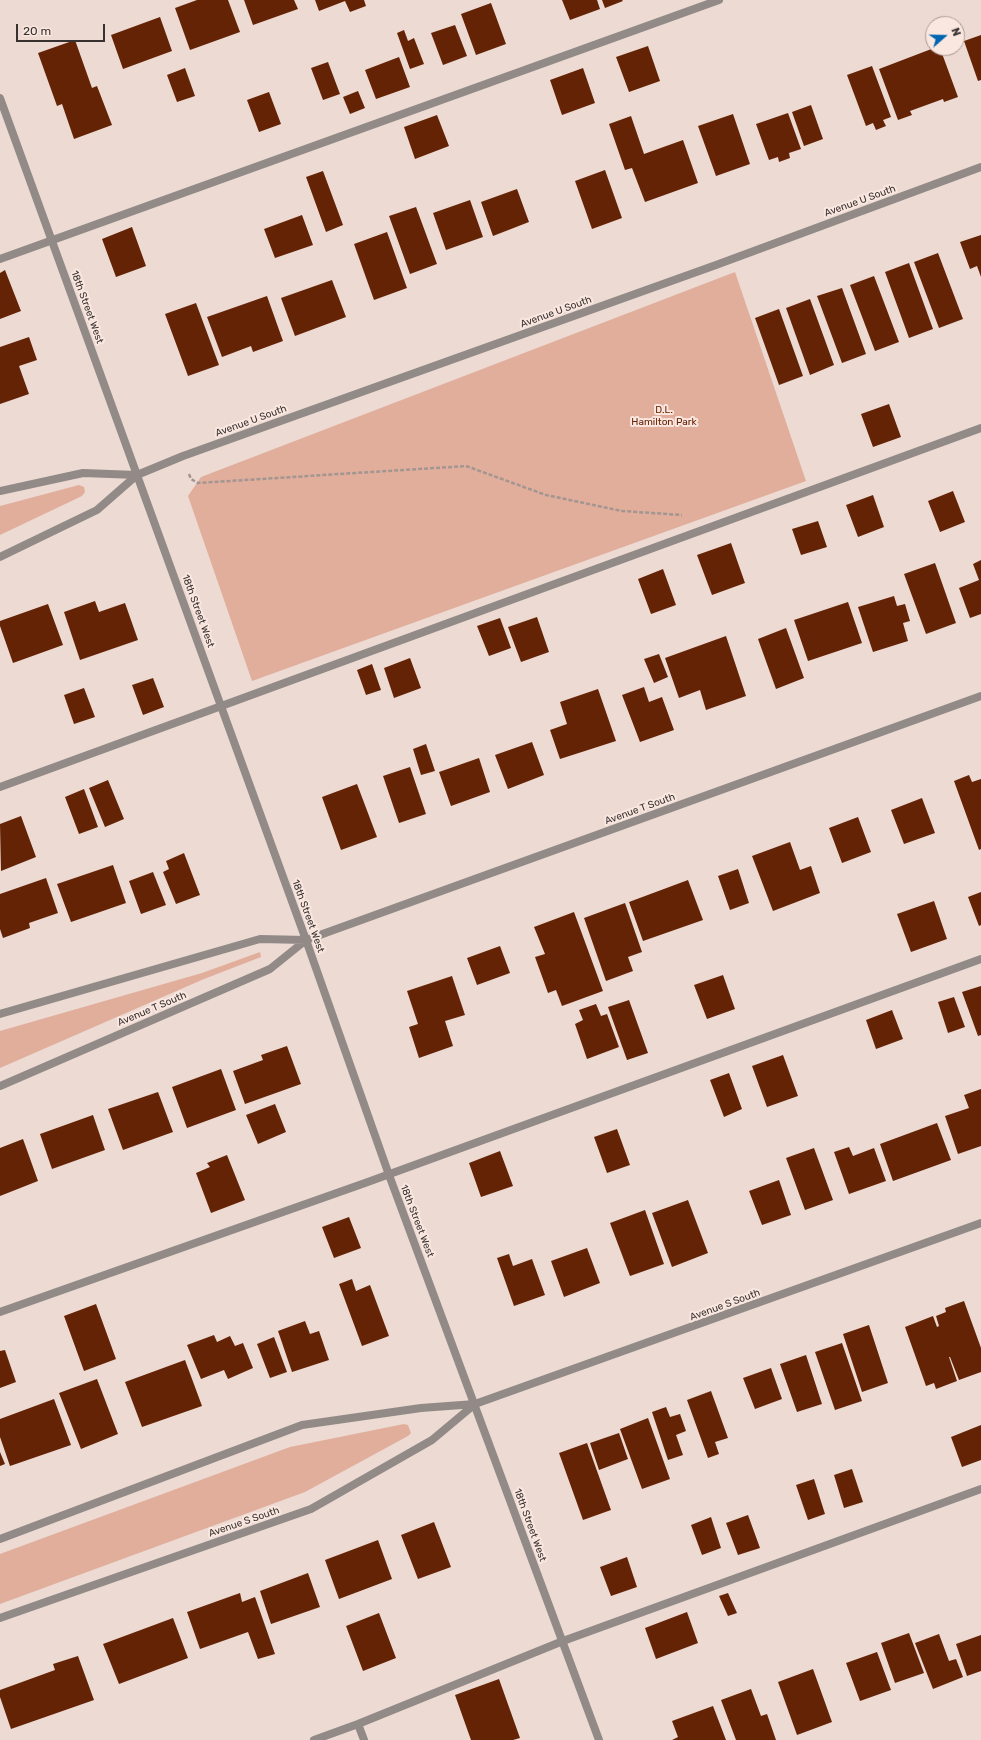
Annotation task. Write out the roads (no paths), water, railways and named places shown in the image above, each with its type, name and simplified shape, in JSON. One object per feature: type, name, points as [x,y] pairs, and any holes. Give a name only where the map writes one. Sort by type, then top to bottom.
[{"type":"street","points":[[0,259],[719,0]]},
{"type":"street","name":"18th Street West","points":[[0,98],[222,706],[389,1175],[599,1740]]},
{"type":"street","name":"Avenue U South","points":[[0,557],[97,510],[137,475],[183,456],[716,265],[981,167]]},
{"type":"street","points":[[0,787],[981,428]]},
{"type":"street","name":"Avenue U South","points":[[0,491],[83,473],[137,475]]},
{"type":"street","name":"Avenue T South","points":[[0,1086],[270,969],[306,940],[981,696]]},
{"type":"street","name":"Avenue T South","points":[[0,1014],[260,939],[306,940]]},
{"type":"street","points":[[0,1312],[389,1175],[981,959]]},
{"type":"street","name":"Avenue S South","points":[[0,1540],[302,1425],[421,1408],[475,1404],[981,1223]]},
{"type":"street","name":"Avenue S South","points":[[0,1618],[311,1509],[432,1440],[475,1404]]},
{"type":"street","points":[[314,1740],[358,1724],[563,1641],[981,1490]]},
{"type":"street","points":[[358,1724],[364,1740]]},
{"type":"park label","name":"D.L. Hamilton Park","points":[[664,416]]}]
